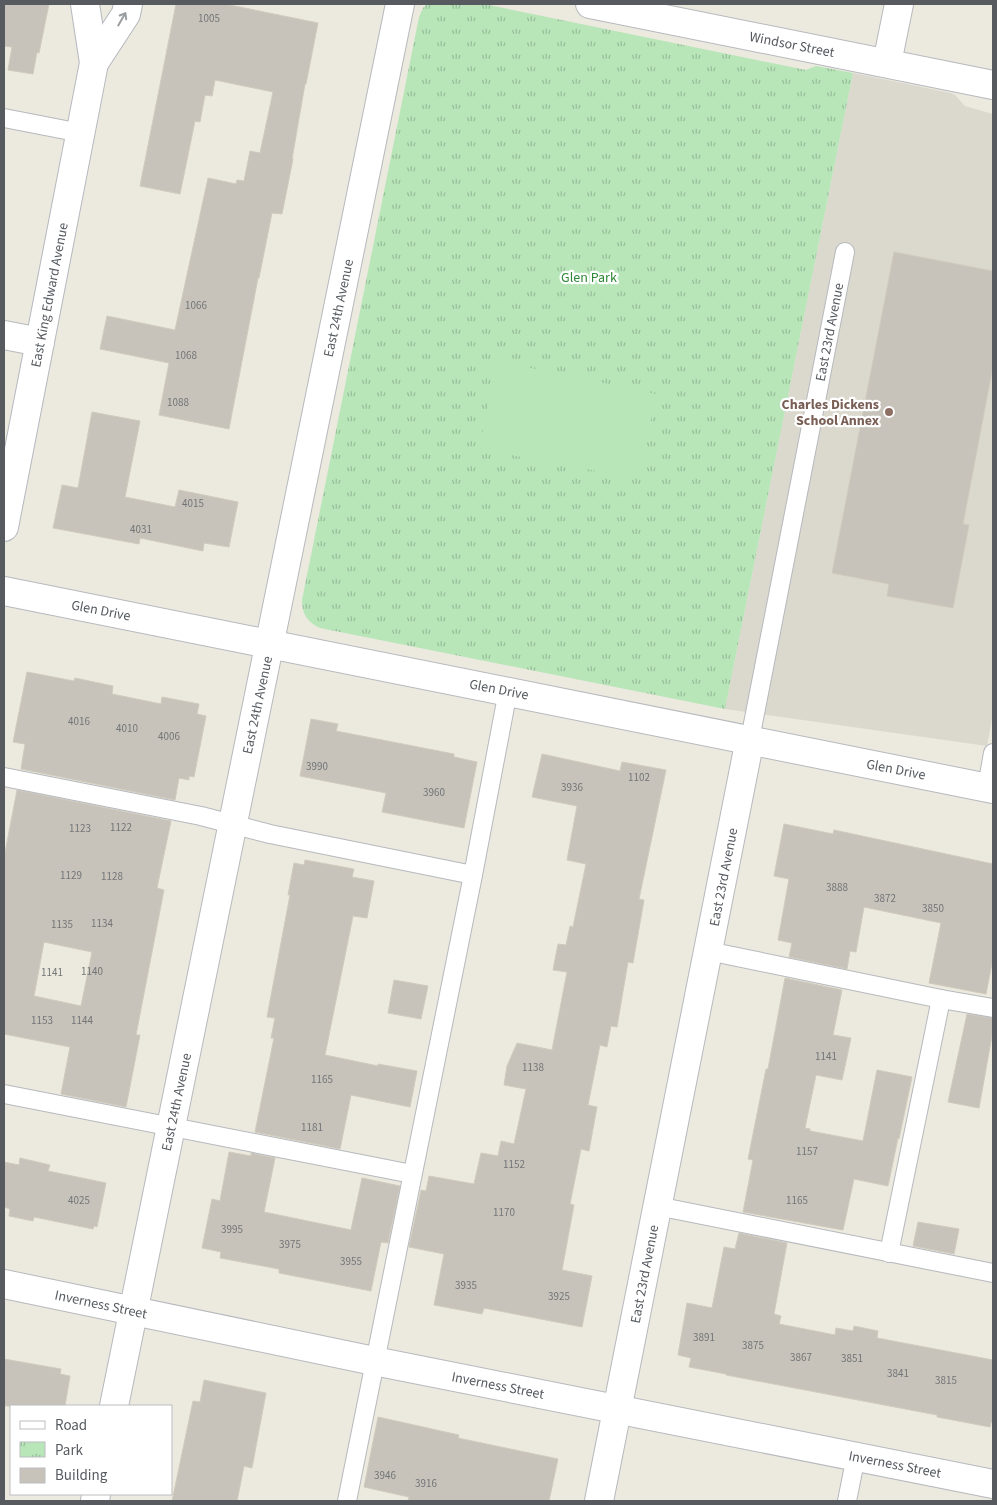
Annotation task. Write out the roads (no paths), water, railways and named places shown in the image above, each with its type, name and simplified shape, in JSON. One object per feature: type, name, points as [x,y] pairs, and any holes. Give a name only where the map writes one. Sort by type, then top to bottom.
[{"type":"street","name":"East King Edward Avenue","points":[[4,527],[94,62],[85,4]]},
{"type":"street","name":"East King Edward Avenue","points":[[94,62],[126,14],[128,4]]},
{"type":"street","name":"East 24th Avenue","points":[[114,1405],[400,4]]},
{"type":"street","name":"Windsor Street","points":[[590,4],[647,9],[993,85]]},
{"type":"street","points":[[887,63],[899,4]]},
{"type":"street","points":[[4,335],[40,342]]},
{"type":"street","name":"Glen Drive","points":[[4,591],[990,788]]},
{"type":"street","name":"East 23rd Avenue","points":[[599,1501],[750,739]]},
{"type":"street","name":"Inverness Street","points":[[4,1284],[374,1361],[993,1484]]},
{"type":"lane","points":[[4,118],[81,133]]},
{"type":"lane","name":"East 23rd Avenue","points":[[750,739],[845,252]]},
{"type":"lane","points":[[347,1501],[473,875],[508,691]]},
{"type":"lane","points":[[990,788],[993,753]]},
{"type":"lane","points":[[4,777],[201,816],[270,834],[473,875]]},
{"type":"lane","points":[[708,952],[993,1008]]},
{"type":"lane","points":[[889,1253],[941,999]]},
{"type":"lane","points":[[4,1094],[412,1174]]},
{"type":"lane","points":[[657,1206],[993,1273]]},
{"type":"lane","points":[[847,1501],[856,1456]]},
{"type":"place","name":"Charles Dickens School Annex","points":[[889,412]]},
{"type":"park label","name":"Glen Park","points":[[589,277]]}]
